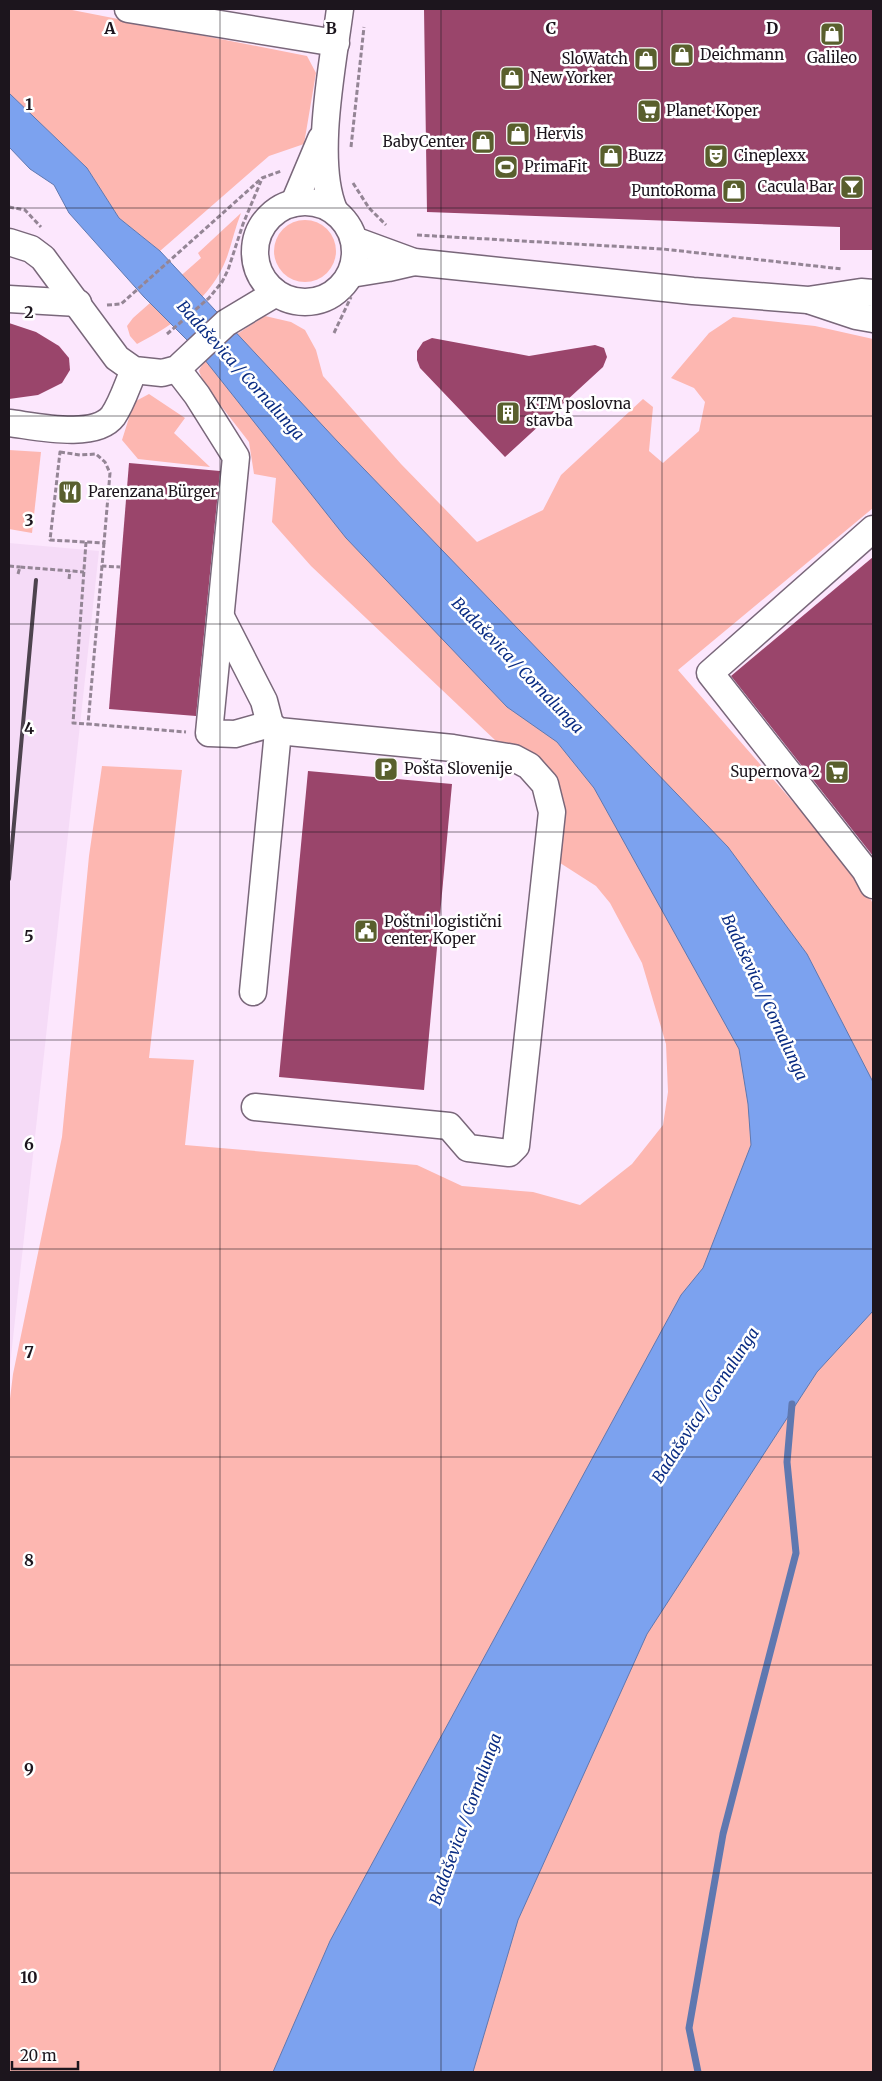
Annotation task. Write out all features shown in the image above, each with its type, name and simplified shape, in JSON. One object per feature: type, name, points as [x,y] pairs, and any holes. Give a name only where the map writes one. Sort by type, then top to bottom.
[{"type":"street","points":[[128,9],[336,44]]},
{"type":"street","points":[[294,203],[318,170],[340,9]]},
{"type":"street","points":[[318,170],[334,210],[348,226],[354,240],[355,257],[351,274],[347,281],[334,293],[312,302],[288,300],[276,293],[264,281],[257,266],[255,246],[262,226],[276,212],[294,203],[314,202],[334,210]]},
{"type":"street","points":[[354,240],[414,262],[693,291],[808,300],[862,292],[873,293]]},
{"type":"street","points":[[9,242],[32,249],[42,258],[78,303],[117,358],[134,370],[162,373],[177,369],[226,323],[276,293]]},
{"type":"street","points":[[351,274],[414,262]]},
{"type":"street","points":[[226,323],[257,266]]},
{"type":"street","points":[[9,298],[78,303]]},
{"type":"street","points":[[808,300],[856,316],[873,319]]},
{"type":"street","points":[[177,369],[197,395],[236,457],[209,733],[235,734],[274,727],[453,748],[514,758],[529,766],[545,784],[552,812],[516,1146],[509,1153],[468,1148],[450,1126],[255,1107]]},
{"type":"street","points":[[9,423],[74,430],[95,428],[112,418],[122,400],[134,370]]},
{"type":"street","points":[[873,529],[710,672],[865,870],[873,885]]},
{"type":"street","points":[[220,617],[264,701],[274,727],[253,992]]},
{"type":"path","points":[[350,152],[365,18]]},
{"type":"path","points":[[130,296],[262,178],[295,167],[318,170],[350,178],[369,208],[392,230]]},
{"type":"path","points":[[167,334],[216,289],[228,270],[243,224],[262,178]]},
{"type":"path","points":[[410,234],[663,249],[845,270]]},
{"type":"path","points":[[88,724],[102,566],[104,543],[110,473],[105,462],[96,454],[80,455],[60,452],[50,540],[104,543]]},
{"type":"path","points":[[86,542],[73,723],[209,733]]},
{"type":"path","points":[[9,566],[84,572]]},
{"type":"path","points":[[102,566],[120,567]]},
{"type":"path","points":[[18,574],[20,567]]},
{"type":"path","points":[[68,579],[70,571]]},
{"type":"shaded area","points":[[9,9],[67,9],[307,56],[316,73],[304,144],[269,156],[160,251],[119,218],[87,168],[9,93]]},
{"type":"shaded area","points":[[241,213],[227,257],[220,272],[202,298],[178,319],[137,344],[130,336],[127,326],[133,318],[201,258],[198,253]]},
{"type":"shaded area","points":[[305,220],[317,222],[327,229],[334,239],[336,251],[334,263],[327,273],[317,280],[305,282],[293,280],[283,273],[276,263],[274,251],[276,239],[283,229],[293,222]]},
{"type":"shaded area","points":[[265,316],[291,322],[305,330],[316,350],[323,376],[401,464],[477,542],[543,510],[561,475],[643,399],[653,407],[649,451],[663,463],[699,431],[705,402],[694,388],[671,378],[709,333],[733,317],[815,326],[873,339],[873,508],[678,670],[861,880],[873,904],[873,2072],[9,2072],[9,1407],[13,1374],[62,1137],[89,856],[102,766],[182,770],[149,1058],[194,1060],[185,1145],[417,1165],[462,1186],[533,1192],[580,1205],[632,1164],[663,1125],[668,1092],[666,1044],[642,963],[610,903],[596,886],[557,861],[547,767],[496,741],[311,566],[272,522],[276,478],[254,474],[249,442],[204,384],[199,371],[203,363],[219,348]]},
{"type":"shaded area","points":[[149,394],[185,418],[174,433],[210,467],[138,459],[122,440],[134,402]]},
{"type":"shaded area","points":[[9,450],[41,452],[32,533],[9,529]]},
{"type":"shaded area","points":[[9,543],[99,551],[9,1375]]},
{"type":"water","name":"Badaševica / Cornalunga","points":[[9,93],[87,168],[119,218],[160,251],[338,442],[728,847],[807,954],[873,1082],[873,1311],[817,1372],[647,1634],[518,1920],[473,2072],[273,2072],[330,1941],[681,1295],[703,1268],[751,1145],[748,1104],[739,1049],[594,788],[557,742],[507,707],[346,538],[197,350],[144,297],[69,213],[54,185],[30,169],[9,147]]},
{"type":"building","name":"Planet Koper","points":[[424,9],[873,9],[873,250],[840,250],[840,227],[427,212]]},
{"type":"building","points":[[9,323],[36,332],[59,346],[69,358],[70,370],[62,383],[38,395],[9,399]]},
{"type":"building","name":"KTM poslovna stavba","points":[[432,338],[529,356],[595,345],[604,348],[607,357],[603,367],[505,457],[420,368],[417,360],[417,351],[423,342]]},
{"type":"building","points":[[129,463],[220,471],[196,716],[109,709]]},
{"type":"building","name":"Supernova 2","points":[[873,557],[873,856],[731,676]]},
{"type":"building","name":"Poštni logistični center Koper","points":[[308,771],[452,784],[424,1090],[279,1077]]},
{"type":"waterway","points":[[698,2072],[689,2028],[723,1834],[796,1553],[787,1462],[792,1404]]},
{"type":"railway","points":[[9,879],[36,580]]},
{"type":"place","name":"Galileo","points":[[832,34]]},
{"type":"place","name":"Deichmann","points":[[682,55]]},
{"type":"place","name":"SloWatch","points":[[646,59]]},
{"type":"place","name":"New Yorker","points":[[512,78]]},
{"type":"place","name":"Planet Koper","points":[[649,111]]},
{"type":"place","name":"Hervis","points":[[518,134]]},
{"type":"place","name":"BabyCenter","points":[[483,142]]},
{"type":"place","name":"Buzz","points":[[611,156]]},
{"type":"place","name":"Cineplexx","points":[[716,156]]},
{"type":"place","name":"PrimaFit","points":[[506,167]]},
{"type":"place","name":"Cacula Bar","points":[[852,187]]},
{"type":"place","name":"PuntoRoma","points":[[734,191]]},
{"type":"place","name":"KTM poslovna stavba","points":[[508,413]]},
{"type":"place","name":"Parenzana Bürger","points":[[70,492]]},
{"type":"place","name":"Pošta Slovenije","points":[[386,769]]},
{"type":"place","name":"Supernova 2","points":[[837,772]]},
{"type":"place","name":"Poštni logistični center Koper","points":[[366,931]]}]
